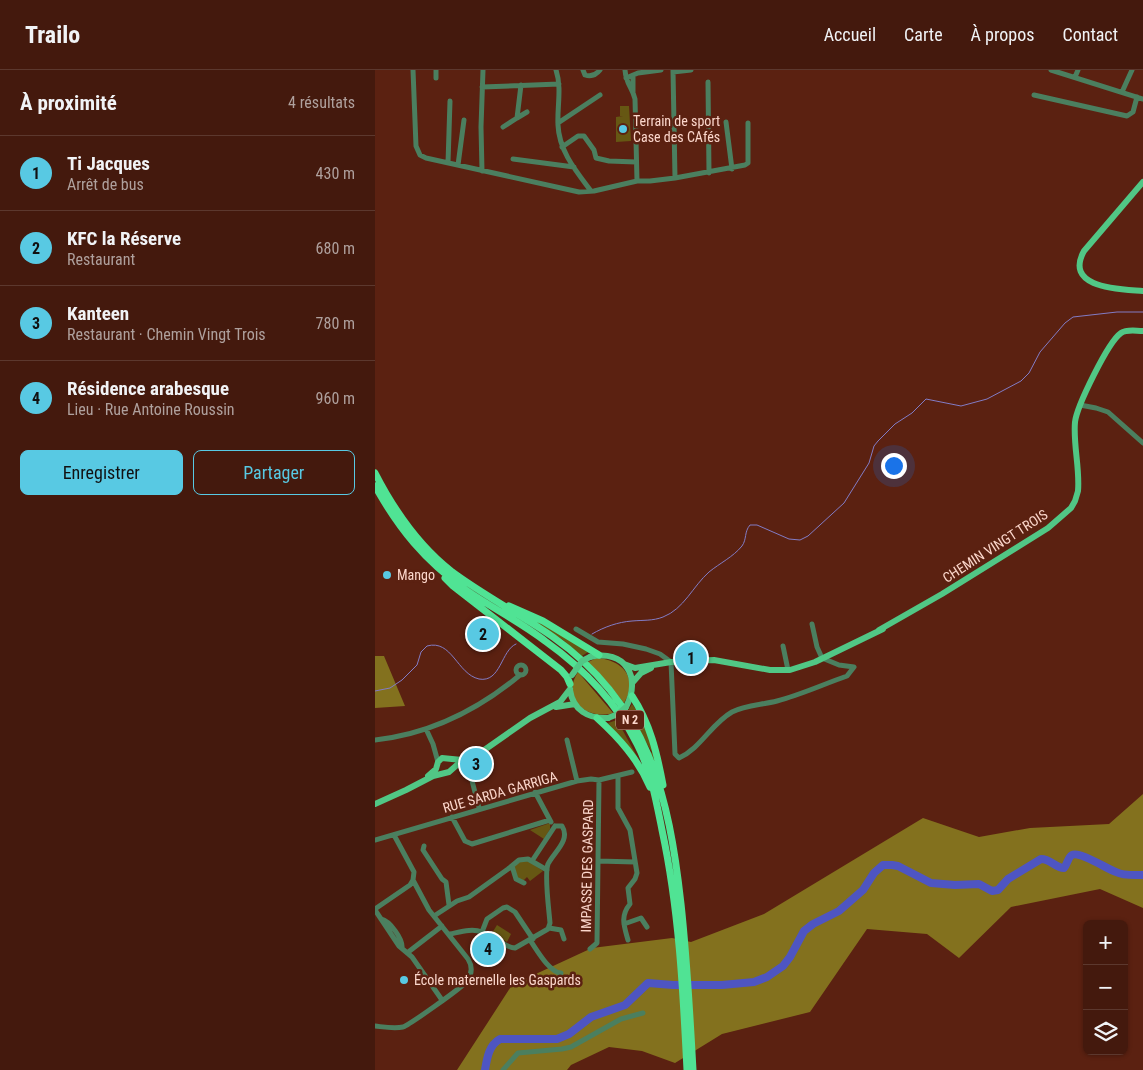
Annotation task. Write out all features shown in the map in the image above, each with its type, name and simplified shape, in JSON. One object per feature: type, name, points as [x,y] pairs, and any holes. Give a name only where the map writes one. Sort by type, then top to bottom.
[{"type":"highway","name":"N 2","points":[[375,473],[403,521],[422,543],[451,570],[573,652],[604,684],[637,731],[649,756],[666,809],[675,852],[687,1070]]},
{"type":"highway","name":"N 2","points":[[375,486],[403,531],[436,566],[465,589],[544,640],[590,678],[619,715],[637,744],[650,775],[677,901],[688,983],[693,1070]]},
{"type":"highway","points":[[436,566],[453,586],[561,670],[567,677],[570,686]]},
{"type":"highway","points":[[489,597],[543,621],[599,655]]},
{"type":"highway","points":[[632,696],[650,731],[668,808],[675,852]]},
{"type":"highway","points":[[597,718],[614,733],[640,766],[653,793],[659,815]]},
{"type":"main road","points":[[1143,182],[1085,251],[1080,263],[1082,274],[1091,282],[1108,287],[1143,291]]},
{"type":"main road","name":"CHEMIN VINGT TROIS","points":[[624,664],[635,668],[671,662],[714,660],[770,670],[788,670],[807,665],[879,630],[942,594],[1048,528],[1065,515],[1073,506],[1077,497],[1079,484],[1075,425],[1080,405],[1113,342],[1123,332],[1129,330],[1143,332]]},
{"type":"main road","points":[[375,804],[407,790],[426,779],[448,771],[480,753],[530,718],[560,702],[570,686],[572,675],[582,661],[590,657],[608,655],[616,658],[624,664],[633,682],[632,696],[626,707],[618,714],[608,718],[588,716],[581,711],[575,704],[570,686]]},
{"type":"main road","name":"CHEMIN VINGT TROIS","points":[[633,682],[641,672],[661,664]]},
{"type":"main road","points":[[549,709],[575,704]]},
{"type":"main road","points":[[426,779],[440,759],[465,760]]},
{"type":"main road","points":[[448,759],[452,763],[448,771]]},
{"type":"main road","points":[[438,764],[440,771],[448,771]]},
{"type":"street","points":[[413,70],[417,151],[426,158],[531,180],[566,190],[591,191],[637,181],[675,178],[732,169],[749,163],[748,123]]},
{"type":"street","points":[[436,70],[436,78]]},
{"type":"street","points":[[482,171],[483,70]]},
{"type":"street","points":[[556,70],[559,84],[558,123],[562,147],[591,191]]},
{"type":"street","points":[[583,70],[585,75],[589,76],[595,75],[600,70]]},
{"type":"street","points":[[625,70],[625,78],[633,94]]},
{"type":"street","points":[[625,78],[642,71],[661,70]]},
{"type":"street","points":[[675,178],[673,71],[691,70]]},
{"type":"street","points":[[1051,70],[1143,99]]},
{"type":"street","points":[[1075,77],[1078,70]]},
{"type":"street","points":[[1122,92],[1132,70]]},
{"type":"street","points":[[633,75],[637,181]]},
{"type":"street","points":[[708,82],[709,173]]},
{"type":"street","points":[[482,87],[559,84]]},
{"type":"street","points":[[517,118],[521,85]]},
{"type":"street","points":[[1034,95],[1124,116],[1129,116],[1133,112],[1137,97]]},
{"type":"street","points":[[558,123],[600,96]]},
{"type":"street","points":[[448,162],[450,101]]},
{"type":"street","points":[[503,127],[527,112]]},
{"type":"street","points":[[458,165],[464,120]]},
{"type":"street","points":[[726,122],[732,169]]},
{"type":"street","points":[[562,147],[578,136],[584,136],[594,150],[596,158],[609,161],[636,162]]},
{"type":"street","points":[[513,159],[574,167]]},
{"type":"street","points":[[1080,405],[1108,412],[1143,443]]},
{"type":"street","points":[[576,629],[598,642],[647,649],[660,654],[671,662],[675,754],[679,758],[733,711],[777,701],[847,676],[854,667],[839,665],[822,658],[817,647],[812,624]]},
{"type":"street","points":[[783,646],[788,670]]},
{"type":"street","points":[[375,740],[401,736],[426,729],[474,708],[520,675]]},
{"type":"street","points":[[426,729],[433,744],[438,764]]},
{"type":"street","points":[[567,740],[577,781]]},
{"type":"street","points":[[433,744],[448,759]]},
{"type":"street","points":[[469,769],[479,808]]},
{"type":"street","name":"RUE SARDA GARRIGA","points":[[375,840],[535,792],[577,781],[599,780],[632,772]]},
{"type":"street","points":[[618,776],[618,808],[630,830],[637,873],[628,888],[630,904],[624,914],[623,924],[629,940]]},
{"type":"street","name":"IMPASSE DES GASPARD","points":[[590,949],[597,943],[599,780]]},
{"type":"street","points":[[535,792],[555,826]]},
{"type":"street","points":[[452,817],[465,841],[470,844],[550,820]]},
{"type":"street","points":[[532,861],[555,826]]},
{"type":"street","points":[[549,928],[547,870],[549,863],[565,839],[562,826],[555,826]]},
{"type":"street","points":[[375,1026],[403,1027],[464,986],[471,969],[468,959],[429,910],[413,880],[413,872],[394,835]]},
{"type":"street","points":[[424,846],[423,850],[446,882],[449,906]]},
{"type":"street","points":[[434,916],[449,906],[469,897],[519,860],[528,859],[547,870]]},
{"type":"street","points":[[599,861],[635,862]]},
{"type":"street","points":[[512,866],[516,879],[524,883]]},
{"type":"street","points":[[413,880],[411,884],[375,910],[402,948],[412,957],[442,1000]]},
{"type":"street","points":[[482,932],[487,919],[507,907],[515,912],[540,956],[555,972],[561,973]]},
{"type":"street","points":[[623,924],[641,918],[647,927]]},
{"type":"street","points":[[407,953],[442,926]]},
{"type":"street","points":[[450,934],[473,930],[482,932],[512,948],[518,947],[549,928],[561,930],[564,938]]},
{"type":"street","points":[[503,1070],[514,1055],[518,1053],[562,1050],[571,1047],[621,1019],[643,1013]]},
{"type":"shaded area","name":"Terrain de sport Case des CAfés","points":[[620,106],[629,106],[631,141],[616,142],[616,117],[623,116],[620,116]]},
{"type":"shaded area","points":[[531,619],[557,631],[588,652],[582,656],[563,640]]},
{"type":"shaded area","points":[[375,656],[384,656],[405,706],[375,708]]},
{"type":"shaded area","points":[[597,658],[615,662],[626,672],[629,686],[624,703],[588,662]]},
{"type":"shaded area","points":[[578,672],[613,713],[598,714],[579,705],[573,691],[573,683]]},
{"type":"shaded area","points":[[632,704],[642,718],[656,760],[654,761],[652,752],[628,711]]},
{"type":"shaded area","points":[[617,720],[639,760],[608,723]]},
{"type":"shaded area","points":[[1143,794],[1143,908],[1100,889],[1011,907],[959,958],[927,934],[867,929],[810,1012],[722,1034],[675,1063],[642,1051],[609,1047],[571,1065],[567,1070],[457,1070],[512,985],[592,948],[672,938],[691,942],[764,914],[923,818],[979,837],[1030,828],[1109,824]]},
{"type":"shaded area","points":[[550,823],[550,829],[544,839],[530,830]]},
{"type":"shaded area","points":[[523,860],[527,860],[543,871],[530,881],[527,877],[523,881],[517,877],[514,866]]},
{"type":"shaded area","points":[[497,925],[511,934],[507,942],[492,933]]},
{"type":"waterway","points":[[592,634],[616,624],[663,617],[677,609],[709,572],[731,557],[742,546],[750,525],[757,525],[789,539],[800,540],[808,536],[844,503],[869,463],[874,446],[878,441],[895,424],[912,413],[926,399],[961,406],[987,399],[1021,381],[1029,373],[1040,352],[1065,323],[1073,317],[1117,312],[1143,312]]},
{"type":"waterway","points":[[375,691],[390,688],[402,680],[417,665],[421,652],[427,646],[436,645],[443,648],[471,676],[486,679],[492,676],[511,647],[516,644]]},
{"type":"waterway","points":[[485,1070],[491,1048],[500,1039],[557,1039],[569,1034],[591,1017],[625,1005],[648,983],[722,985],[754,982],[767,977],[783,966],[804,931],[813,924],[839,911],[863,890],[874,873],[883,865],[898,866],[931,883],[979,884],[992,891],[998,890],[1008,879],[1041,859],[1048,860],[1058,867],[1064,868],[1071,856],[1076,854],[1119,873],[1143,875]]},
{"type":"place","name":"Terrain de sport Case des CAfés","points":[[623,129]]},
{"type":"place","name":"Mango","points":[[387,575]]},
{"type":"place","name":"KFC la Réserve","points":[[483,634]]},
{"type":"place","name":"Ti Jacques","points":[[691,658]]},
{"type":"place","name":"Kanteen","points":[[476,764]]},
{"type":"place","name":"Résidence arabesque","points":[[488,949]]},
{"type":"place","name":"École maternelle les Gaspards","points":[[404,980]]}]
